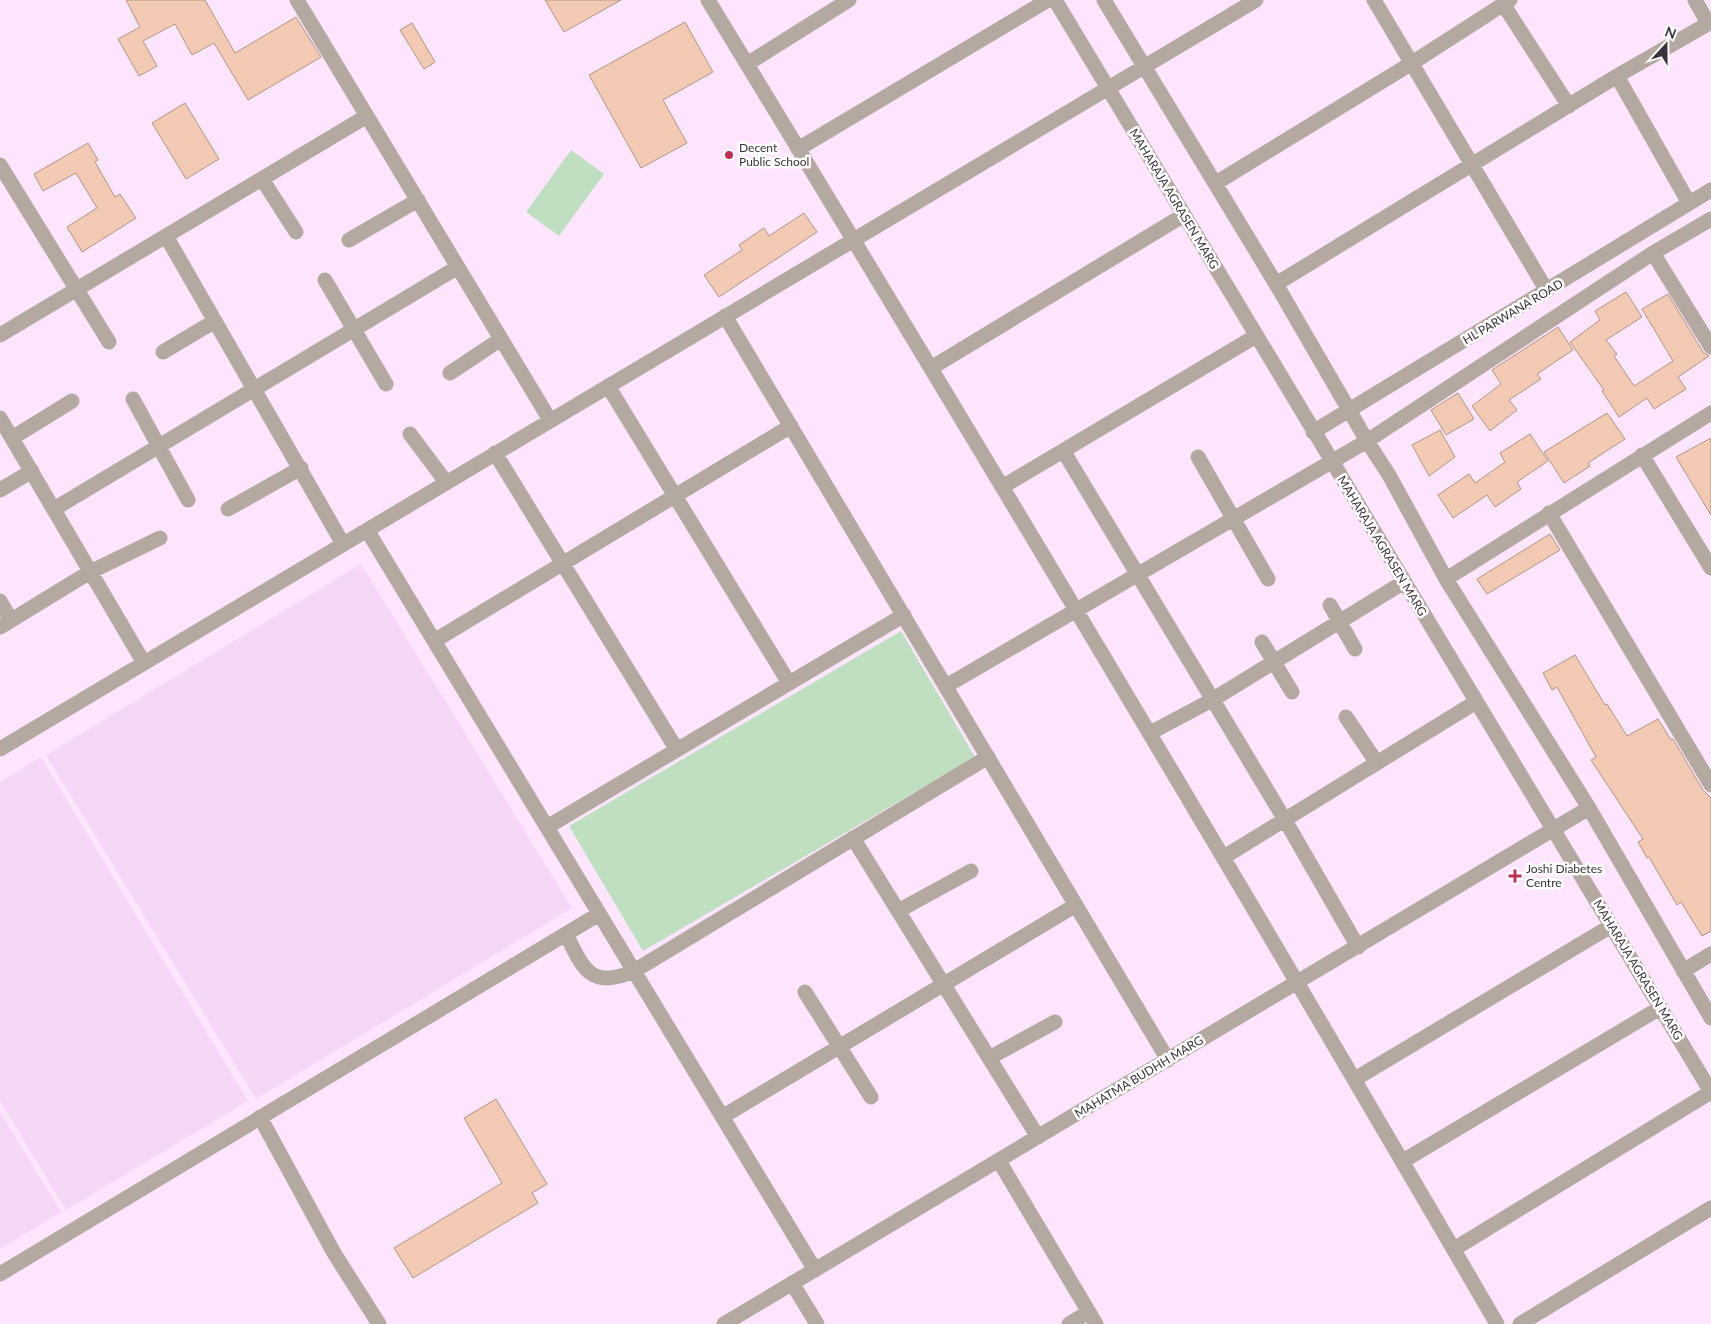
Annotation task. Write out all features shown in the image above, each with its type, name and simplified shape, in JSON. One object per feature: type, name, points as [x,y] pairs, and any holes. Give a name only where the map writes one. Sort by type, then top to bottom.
[{"type":"street","points":[[297,0],[550,420]]},
{"type":"street","points":[[708,0],[1299,982],[1498,1324]]},
{"type":"street","points":[[747,64],[849,0]]},
{"type":"street","points":[[798,149],[1048,0]]},
{"type":"street","name":"MAHARAJA AGRASEN MARG","points":[[1055,0],[1711,1092]]},
{"type":"street","points":[[1104,0],[1216,183],[1367,441],[1389,475],[1446,579],[1590,808],[1711,1018]]},
{"type":"street","points":[[0,749],[1256,0]]},
{"type":"street","points":[[1374,0],[1547,291]]},
{"type":"street","points":[[1276,284],[1617,76],[1710,22],[1695,0]]},
{"type":"street","points":[[1216,183],[1412,63],[1506,2],[1569,106]]},
{"type":"street","points":[[1617,76],[1689,203]]},
{"type":"street","points":[[0,335],[367,116]]},
{"type":"street","points":[[0,165],[109,342]]},
{"type":"street","points":[[262,179],[296,232]]},
{"type":"street","name":"HL PARWANA ROAD","points":[[1313,432],[1711,190]]},
{"type":"street","points":[[348,240],[418,200]]},
{"type":"street","points":[[931,368],[1184,215]]},
{"type":"street","name":"HL PARWANA ROAD","points":[[946,686],[1367,441],[1653,253],[1711,220]]},
{"type":"street","points":[[166,236],[343,544]]},
{"type":"street","points":[[1653,253],[1711,347]]},
{"type":"street","points":[[54,509],[458,267]]},
{"type":"street","points":[[325,280],[386,384]]},
{"type":"street","points":[[725,316],[1168,1060]]},
{"type":"street","points":[[163,352],[215,322]]},
{"type":"street","points":[[1002,487],[1064,452],[1256,336]]},
{"type":"street","points":[[450,373],[501,338]]},
{"type":"street","points":[[608,386],[789,684]]},
{"type":"street","points":[[133,399],[188,500]]},
{"type":"street","points":[[12,438],[72,401]]},
{"type":"street","points":[[1446,579],[1711,413]]},
{"type":"street","points":[[0,418],[144,663]]},
{"type":"street","points":[[434,641],[791,426]]},
{"type":"street","points":[[410,434],[446,482]]},
{"type":"street","points":[[1064,452],[1285,820],[1358,947]]},
{"type":"street","points":[[495,453],[677,750]]},
{"type":"street","points":[[1642,455],[1711,568]]},
{"type":"street","points":[[1198,457],[1268,579]]},
{"type":"street","points":[[228,508],[301,468]]},
{"type":"street","points":[[0,490],[32,471]]},
{"type":"street","points":[[1549,514],[1711,785]]},
{"type":"street","points":[[367,530],[815,1270]]},
{"type":"street","points":[[0,601],[6,623],[90,572],[160,538]]},
{"type":"street","points":[[1150,734],[1212,700],[1404,582]]},
{"type":"street","points":[[1330,605],[1355,649]]},
{"type":"street","points":[[547,827],[904,615]]},
{"type":"street","points":[[1262,642],[1292,692]]},
{"type":"street","points":[[1224,857],[1476,702]]},
{"type":"street","points":[[1346,717],[1377,763]]},
{"type":"street","points":[[566,934],[579,959],[593,975],[611,979],[634,971],[988,757]]},
{"type":"street","name":"MAHATMA BUDHH MARG","points":[[724,1324],[1590,808]]},
{"type":"street","points":[[853,838],[1038,1137]]},
{"type":"street","points":[[898,911],[971,871]]},
{"type":"street","points":[[722,1117],[1076,905]]},
{"type":"street","points":[[0,1274],[599,914]]},
{"type":"street","points":[[1355,1078],[1611,926]]},
{"type":"street","points":[[1683,971],[1711,954]]},
{"type":"street","points":[[805,992],[871,1097]]},
{"type":"street","points":[[1403,1162],[1660,1008]]},
{"type":"street","points":[[989,1058],[1055,1022]]},
{"type":"street","points":[[1454,1249],[1711,1092]]},
{"type":"street","points":[[260,1118],[334,1253],[379,1324]]},
{"type":"street","points":[[999,1160],[1092,1318],[1069,1324]]},
{"type":"street","points":[[1520,1324],[1711,1208]]},
{"type":"street","points":[[792,1283],[817,1324]]},
{"type":"shaded area","points":[[361,564],[572,908],[256,1099],[46,755]]},
{"type":"shaded area","points":[[41,757],[248,1101],[66,1210],[0,1100],[0,782]]},
{"type":"shaded area","points":[[0,1112],[61,1212],[0,1249]]},
{"type":"green space","points":[[571,150],[604,174],[559,236],[526,212]]},
{"type":"green space","points":[[901,631],[975,757],[643,951],[569,826]]},
{"type":"building","points":[[126,0],[205,0],[235,53],[296,17],[321,57],[248,100],[214,43],[192,55],[175,24],[143,41],[157,66],[139,76],[118,39],[140,27]]},
{"type":"building","points":[[545,0],[621,0],[564,32]]},
{"type":"building","points":[[685,22],[713,72],[663,100],[687,143],[641,168],[589,75]]},
{"type":"building","points":[[412,23],[435,62],[424,69],[400,30]]},
{"type":"building","points":[[185,103],[219,159],[186,179],[152,123]]},
{"type":"building","points":[[88,143],[98,160],[95,162],[115,197],[120,194],[136,218],[82,252],[67,227],[97,208],[76,173],[43,191],[34,174]]},
{"type":"building","points":[[804,213],[817,232],[719,297],[704,275],[742,250],[739,245],[764,228],[769,236]]},
{"type":"building","points":[[1626,292],[1642,317],[1606,340],[1617,354],[1614,356],[1634,386],[1673,361],[1642,309],[1668,294],[1703,352],[1709,356],[1678,377],[1686,389],[1654,409],[1647,398],[1619,417],[1602,391],[1604,390],[1570,342],[1600,320],[1595,311]]},
{"type":"building","points":[[1558,327],[1573,350],[1537,374],[1541,379],[1509,400],[1517,410],[1490,431],[1472,406],[1501,384],[1492,370]]},
{"type":"building","points":[[1458,393],[1474,419],[1446,435],[1431,410]]},
{"type":"building","points":[[1607,413],[1625,439],[1588,463],[1590,466],[1564,483],[1544,452]]},
{"type":"building","points":[[1440,430],[1455,457],[1429,476],[1412,445]]},
{"type":"building","points":[[1530,434],[1548,461],[1517,482],[1521,489],[1495,507],[1487,495],[1453,518],[1438,495],[1469,474],[1475,483],[1505,462],[1500,453]]},
{"type":"building","points":[[1711,438],[1711,515],[1676,457]]},
{"type":"building","points":[[1550,534],[1560,550],[1487,594],[1477,579]]},
{"type":"building","points":[[1575,655],[1605,705],[1607,704],[1627,736],[1658,719],[1671,740],[1673,739],[1703,790],[1711,798],[1711,931],[1702,936],[1681,902],[1677,905],[1649,857],[1647,858],[1638,842],[1643,839],[1591,760],[1596,757],[1557,687],[1552,690],[1543,673]]},
{"type":"building","points":[[496,1099],[547,1184],[532,1193],[538,1203],[413,1278],[394,1248],[502,1183],[464,1118]]},
{"type":"place","name":"Decent Public School","points":[[729,155]]},
{"type":"place","name":"Joshi Diabetes Centre","points":[[1515,876]]}]
